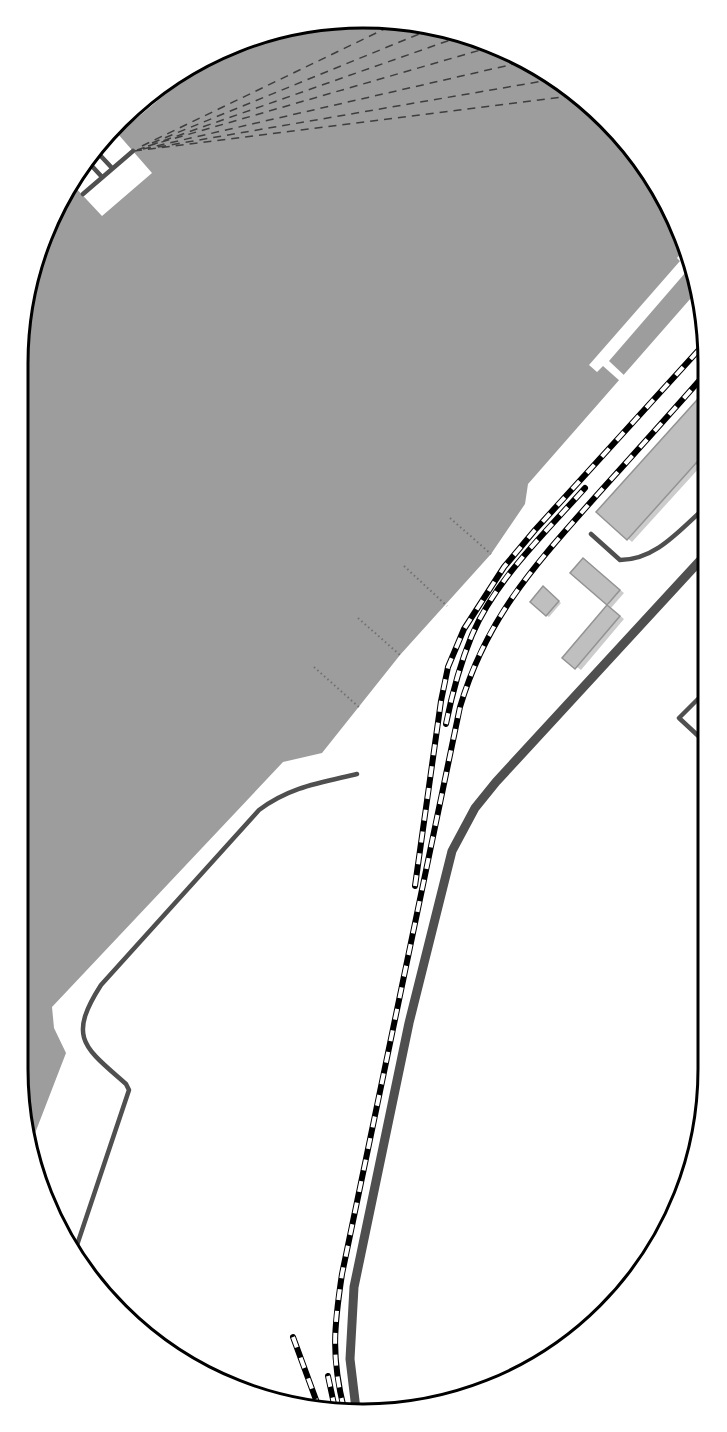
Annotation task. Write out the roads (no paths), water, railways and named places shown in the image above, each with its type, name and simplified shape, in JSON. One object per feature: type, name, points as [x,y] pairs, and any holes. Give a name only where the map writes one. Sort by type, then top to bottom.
[{"type":"street","points":[[355,1404],[350,1359],[354,1287],[409,1023],[452,850],[475,808],[496,782],[698,563]]},
{"type":"lane","points":[[83,194],[133,151]]},
{"type":"lane","points":[[101,156],[112,168]]},
{"type":"lane","points":[[93,167],[102,177]]},
{"type":"lane","points":[[591,534],[620,560],[634,560],[661,547],[698,513]]},
{"type":"lane","points":[[698,699],[679,718],[698,736]]},
{"type":"lane","points":[[78,1243],[129,1090],[126,1084],[94,1056],[85,1043],[82,1031],[83,1019],[89,1004],[101,985],[259,810],[278,796],[299,787],[357,774]]},
{"type":"railway","points":[[415,886],[441,701],[448,667],[464,629],[504,567],[535,530],[698,351]]},
{"type":"railway","points":[[343,1403],[337,1373],[335,1342],[342,1274],[460,707],[471,675],[499,618],[534,568],[698,382]]},
{"type":"railway","points":[[446,724],[464,657],[482,614],[522,557],[585,488]]},
{"type":"railway","points":[[293,1337],[316,1400]]},
{"type":"railway","points":[[328,1376],[334,1402]]}]
